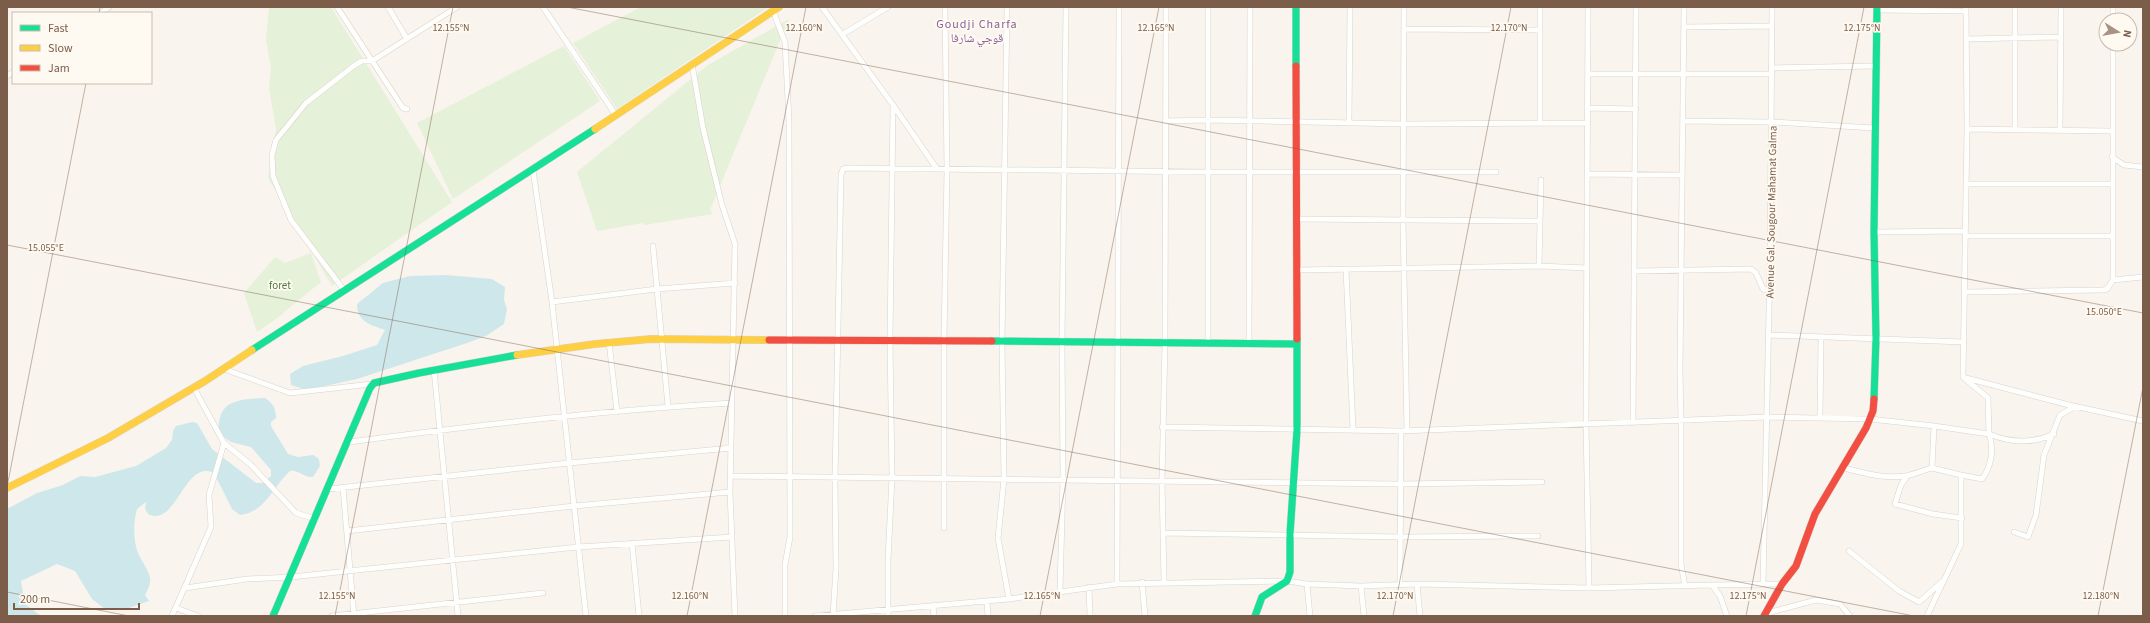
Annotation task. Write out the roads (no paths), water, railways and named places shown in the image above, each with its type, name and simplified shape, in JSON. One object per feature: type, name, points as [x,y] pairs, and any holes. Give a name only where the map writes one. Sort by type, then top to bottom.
[{"type":"main road","points":[[1255,616],[1262,597],[1287,580],[1290,572],[1290,534],[1297,430],[1296,7]]},
{"type":"main road","points":[[1766,614],[1782,584],[1796,566],[1815,514],[1844,468],[1870,419],[1873,410],[1876,338],[1874,128],[1877,8]]},
{"type":"main road","points":[[7,488],[108,438],[194,388],[344,290],[533,170],[615,114],[776,9]]},
{"type":"main road","points":[[273,616],[349,442],[372,384],[388,379],[558,349],[609,342],[703,337],[734,340],[788,341],[944,340],[1002,342],[1249,342],[1297,344]]},
{"type":"street","points":[[337,7],[403,108],[407,109]]},
{"type":"street","points":[[388,7],[407,39]]},
{"type":"street","points":[[344,290],[292,220],[273,176],[272,155],[276,140],[306,103],[359,62],[372,61],[457,7]]},
{"type":"street","points":[[543,7],[615,114]]},
{"type":"street","points":[[822,7],[843,34],[937,169]]},
{"type":"street","points":[[843,34],[888,7]]},
{"type":"street","points":[[944,528],[944,340],[947,170],[945,7]]},
{"type":"street","points":[[1007,7],[1002,342],[1004,479],[998,538],[1009,598]]},
{"type":"street","points":[[1060,590],[1063,480],[1062,342],[1066,7]]},
{"type":"street","points":[[1117,584],[1117,170],[1119,7]]},
{"type":"street","points":[[1164,582],[1162,427],[1165,342],[1166,7]]},
{"type":"street","points":[[1208,7],[1208,342]]},
{"type":"street","points":[[1249,342],[1250,7]]},
{"type":"street","points":[[1349,123],[1350,7]]},
{"type":"street","points":[[1400,584],[1400,484],[1404,430],[1404,7]]},
{"type":"street","points":[[1540,7],[1540,123]]},
{"type":"street","points":[[1588,7],[1586,423],[1590,588]]},
{"type":"street","points":[[1633,423],[1636,174],[1636,7]]},
{"type":"street","points":[[1684,7],[1680,370],[1682,421],[1681,564],[1684,586]]},
{"type":"street","name":"Avenue Gal. Sougour Mahamat Galma","points":[[1763,584],[1770,291],[1772,7]]},
{"type":"street","points":[[2015,7],[2015,129]]},
{"type":"street","points":[[2060,130],[2061,7]]},
{"type":"street","points":[[1877,8],[1966,9],[1967,129],[1963,377]]},
{"type":"street","points":[[776,9],[784,36],[787,66],[790,170],[788,341],[790,537],[785,565],[785,616]]},
{"type":"street","points":[[1684,27],[1772,26]]},
{"type":"street","points":[[1404,29],[1540,30]]},
{"type":"street","points":[[1967,39],[2060,38]]},
{"type":"street","points":[[1964,292],[2103,290],[2107,289],[2113,280],[2113,52]]},
{"type":"street","points":[[692,64],[703,128],[722,205],[735,244],[730,492],[735,616]]},
{"type":"street","points":[[1588,74],[1683,74],[1875,66]]},
{"type":"street","points":[[888,616],[892,478],[890,340],[893,105]]},
{"type":"street","points":[[1588,108],[1636,109]]},
{"type":"street","points":[[1165,121],[1208,120],[1296,123],[1404,124],[1588,123]]},
{"type":"street","points":[[1683,121],[1772,122],[1874,128]]},
{"type":"street","points":[[1967,129],[2112,131]]},
{"type":"street","points":[[2112,157],[2119,163],[2143,167]]},
{"type":"street","points":[[833,615],[836,568],[835,479],[837,340],[841,175],[843,169],[1064,171],[1165,170],[1208,172],[1496,172]]},
{"type":"street","points":[[533,170],[558,349],[586,616]]},
{"type":"street","points":[[1588,174],[1682,175]]},
{"type":"street","points":[[1539,266],[1541,180]]},
{"type":"street","points":[[1966,184],[2112,184]]},
{"type":"street","points":[[1296,219],[1539,221]]},
{"type":"street","points":[[1874,232],[2113,236]]},
{"type":"street","points":[[654,246],[668,406]]},
{"type":"street","points":[[1297,270],[1403,267],[1539,266],[1587,268]]},
{"type":"street","points":[[1346,269],[1353,429]]},
{"type":"street","points":[[1635,271],[1682,272],[1751,269],[1756,273],[1763,289],[1770,291]]},
{"type":"street","points":[[2113,280],[2143,277]]},
{"type":"street","points":[[552,302],[657,289],[735,283]]},
{"type":"street","points":[[1768,335],[1964,342]]},
{"type":"street","points":[[1820,418],[1821,337]]},
{"type":"street","points":[[609,342],[617,412]]},
{"type":"street","points":[[224,369],[290,393],[372,384]]},
{"type":"street","points":[[434,370],[458,616]]},
{"type":"street","points":[[1963,377],[2076,406],[2143,421]]},
{"type":"street","points":[[1844,468],[1876,476],[1907,476],[1932,468],[1982,478],[1988,471],[1993,444],[1989,434],[1988,398],[1963,377]]},
{"type":"street","points":[[194,388],[224,443],[245,459],[296,513],[316,519]]},
{"type":"street","points":[[349,442],[440,430],[668,406],[732,403]]},
{"type":"street","points":[[2014,532],[2028,537],[2036,515],[2044,455],[2054,434],[2060,415],[2076,406]]},
{"type":"street","points":[[1162,427],[1297,430],[1404,430],[1586,423],[1633,423],[1767,417],[1870,419],[1989,434],[2002,439],[2021,442],[2043,439],[2054,434]]},
{"type":"street","points":[[1932,468],[1934,426]]},
{"type":"street","points":[[172,616],[211,527],[209,495],[224,443]]},
{"type":"street","points":[[328,489],[444,478],[569,463],[731,448]]},
{"type":"street","points":[[1927,616],[1961,544],[1961,475]]},
{"type":"street","points":[[731,476],[835,479],[892,478],[945,480],[1004,479],[1400,484],[1542,482]]},
{"type":"street","points":[[1907,476],[1895,504],[1933,514],[1962,518]]},
{"type":"street","points":[[344,488],[354,615]]},
{"type":"street","points":[[347,531],[574,506],[730,492]]},
{"type":"street","points":[[1163,533],[1400,537],[1538,536]]},
{"type":"street","points":[[185,588],[246,579],[291,577],[578,547],[732,537]]},
{"type":"street","points":[[632,543],[639,616]]},
{"type":"street","points":[[1849,551],[1899,590],[1919,602],[1944,580]]},
{"type":"street","points":[[815,616],[987,601],[1060,590],[1142,582],[1287,580],[1307,584],[1361,586],[1417,584],[1590,588],[1782,584]]},
{"type":"street","points":[[1142,582],[1145,616]]},
{"type":"street","points":[[1307,584],[1310,616]]},
{"type":"street","points":[[1417,584],[1420,616]]},
{"type":"street","points":[[1712,585],[1720,596],[1727,616]]},
{"type":"street","points":[[1361,586],[1364,616]]},
{"type":"street","points":[[1089,587],[1090,616]]},
{"type":"street","points":[[332,616],[354,615],[543,593]]},
{"type":"street","points":[[1766,614],[1816,600],[1840,604],[1850,616]]},
{"type":"street","points":[[987,601],[988,616]]},
{"type":"street","points":[[933,606],[934,616]]},
{"type":"street","points":[[176,608],[198,616]]},
{"type":"water","points":[[446,275],[492,279],[505,287],[504,300],[507,309],[504,324],[486,336],[357,379],[306,390],[291,385],[290,374],[303,366],[343,356],[377,345],[385,330],[362,319],[359,315],[357,304],[383,283],[410,276]]},
{"type":"water","points":[[265,398],[274,406],[276,418],[271,422],[271,426],[288,454],[298,457],[313,455],[319,459],[320,466],[313,477],[296,471],[290,471],[263,504],[249,513],[240,515],[232,509],[214,473],[204,471],[195,475],[166,512],[158,516],[148,514],[145,509],[146,502],[137,509],[134,526],[135,538],[137,550],[150,578],[150,583],[145,595],[149,601],[126,609],[105,609],[92,599],[75,571],[57,564],[21,581],[25,604],[41,616],[7,616],[7,509],[37,493],[63,485],[80,476],[95,477],[136,466],[166,448],[172,440],[173,431],[176,426],[192,422],[197,423],[212,449],[256,483],[263,483],[271,476],[271,470],[251,447],[231,442],[222,436],[219,425],[222,411],[232,403],[245,399]]},
{"type":"district","name":"Goudji Charfa قوجي شارفا","points":[[977,31]]},
{"type":"park label","name":"foret","points":[[280,285]]}]
